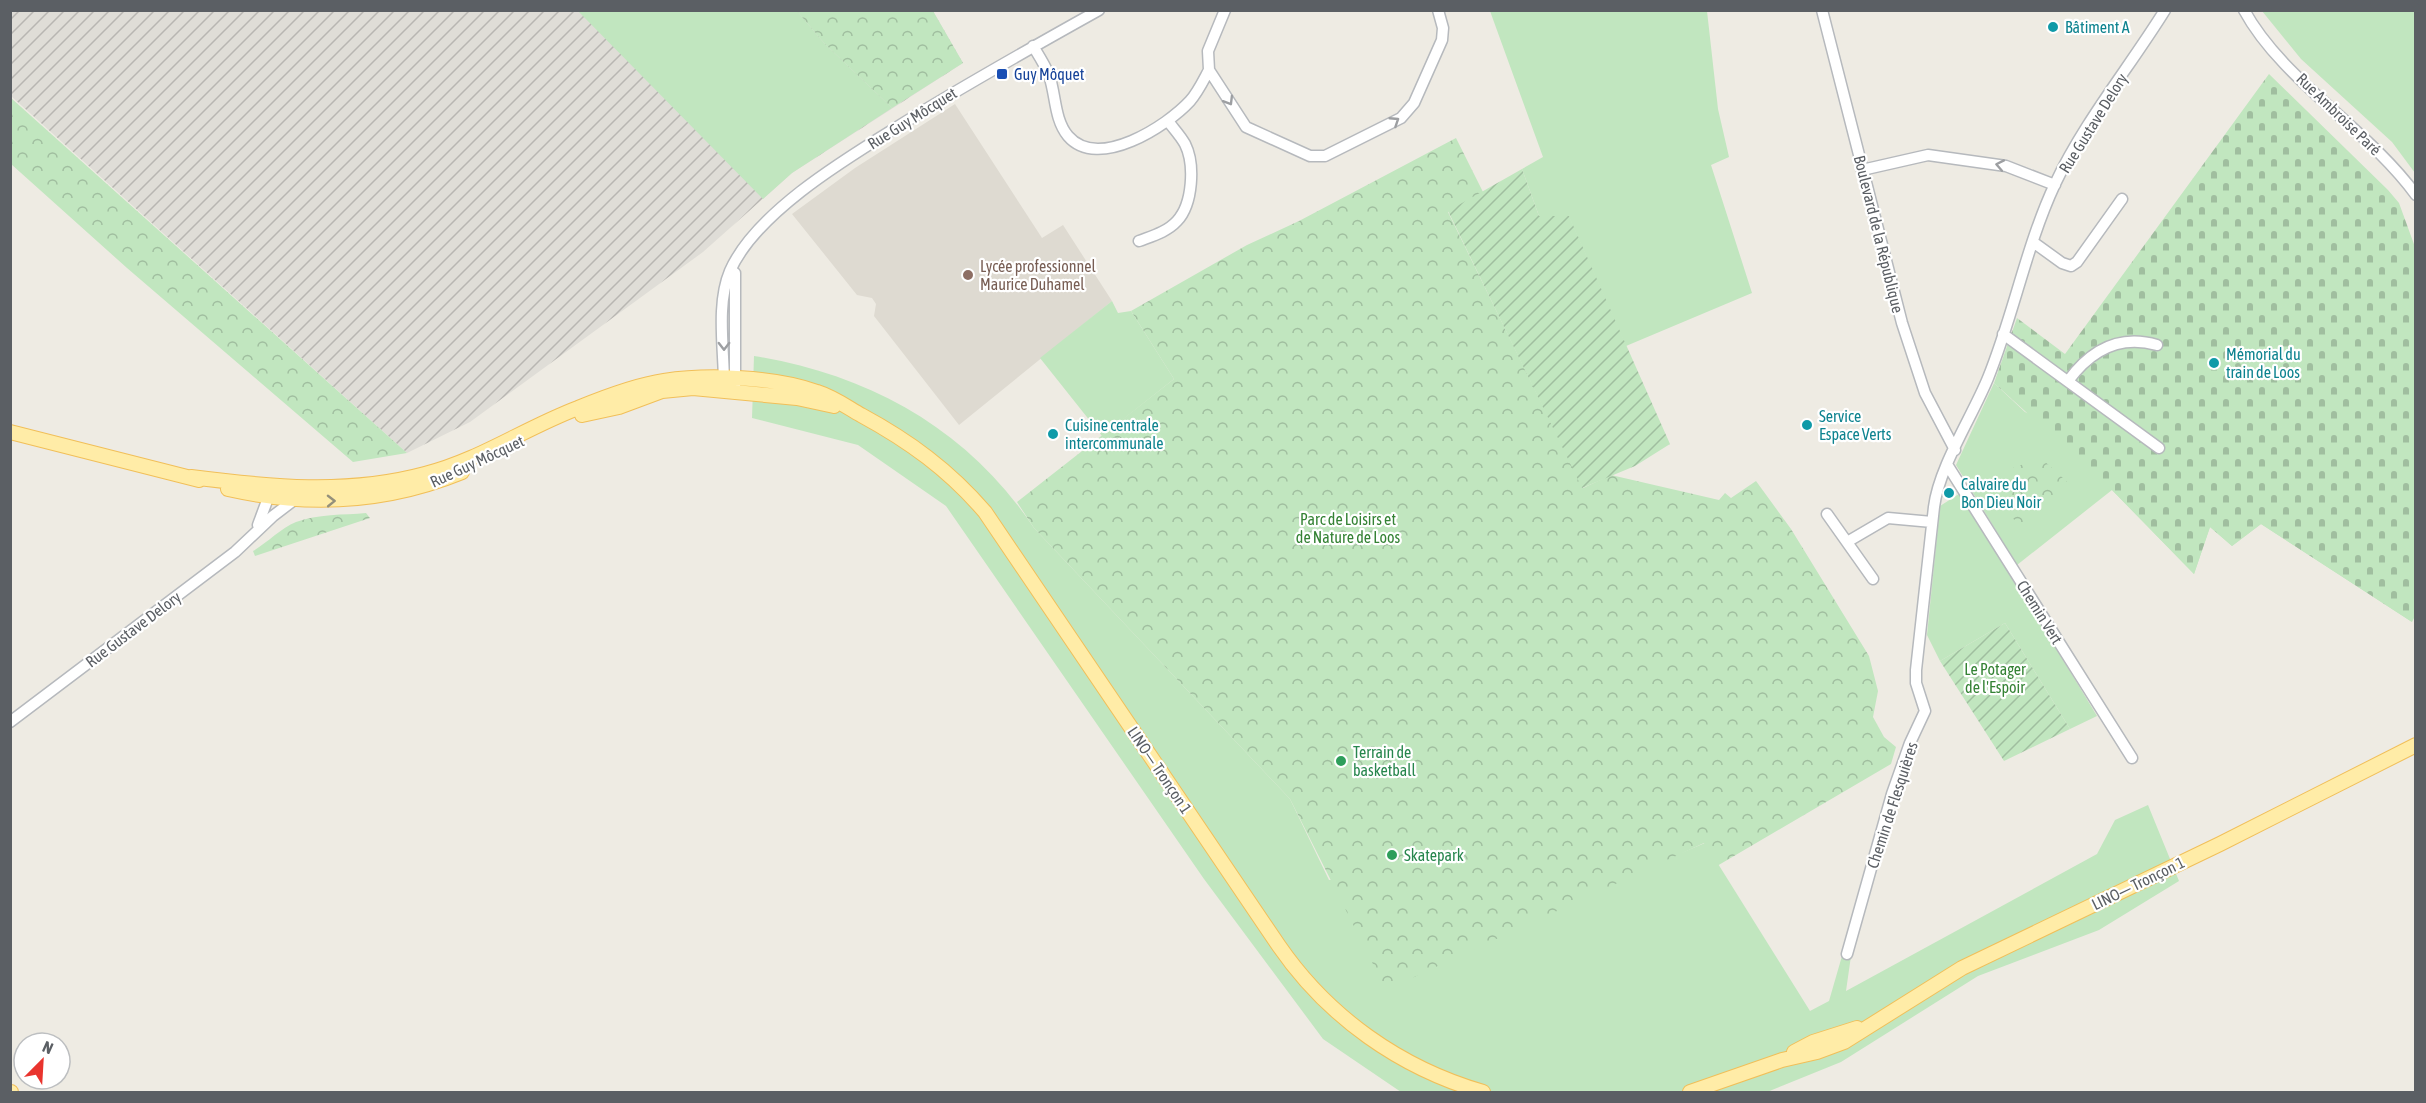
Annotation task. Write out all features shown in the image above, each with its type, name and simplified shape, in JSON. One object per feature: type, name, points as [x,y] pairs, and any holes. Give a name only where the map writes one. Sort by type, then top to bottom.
[{"type":"main road","name":"Rue Guy Môcquet","points":[[10,432],[191,477],[220,487],[271,491],[352,487],[423,475],[479,456],[577,408],[648,385],[678,380],[730,385]]},
{"type":"main road","name":"LINO— Tronçon 1","points":[[730,385],[805,399],[861,415],[897,434],[930,457],[959,483],[985,512],[1279,946],[1312,987],[1355,1027],[1391,1052],[1427,1072],[1483,1092]]},
{"type":"main road","name":"Rue Guy Môcquet","points":[[271,491],[294,500],[355,499],[411,490],[459,473],[534,435],[592,412],[619,407],[665,390],[730,385]]},
{"type":"main road","name":"LINO— Tronçon 1","points":[[1690,1092],[1782,1059],[1840,1044],[1864,1026],[1962,968],[2220,844],[2415,745]]},
{"type":"street","name":"Rue Guy Môcquet","points":[[730,385],[725,290],[731,270],[743,250],[788,203],[831,169],[958,88],[1099,10]]},
{"type":"street","points":[[1225,10],[1208,51],[1209,70],[1246,127],[1310,156],[1325,156],[1389,126],[1410,109],[1442,40],[1443,28],[1438,10]]},
{"type":"street","name":"Boulevard de la République","points":[[1822,10],[1915,367],[1932,408],[1955,450]]},
{"type":"street","name":"Rue Gustave Delory","points":[[1942,478],[1989,376],[2033,242],[2055,185],[2079,141],[2165,10]]},
{"type":"street","name":"Rue Ambroise Paré","points":[[2245,10],[2259,35],[2380,153],[2415,195]]},
{"type":"street","points":[[1034,46],[1049,76],[1062,128],[1078,144],[1098,148],[1138,140],[1168,121],[1195,95],[1209,70]]},
{"type":"street","points":[[1139,241],[1171,226],[1181,217],[1187,203],[1188,156],[1184,142],[1168,121]]},
{"type":"street","points":[[1862,170],[1928,155],[2006,166],[2055,185]]},
{"type":"street","points":[[2033,242],[2062,263],[2071,266],[2077,262],[2122,199]]},
{"type":"street","points":[[2003,334],[2159,448]]},
{"type":"street","points":[[2068,381],[2085,360],[2111,344],[2136,341],[2157,345]]},
{"type":"street","name":"Chemin Vert","points":[[1948,466],[2132,758]]},
{"type":"street","name":"Chemin de Flesquières","points":[[1847,954],[1892,794],[1911,739],[1924,715],[1925,706],[1916,684],[1916,670],[1935,499],[1942,478]]},
{"type":"street","name":"Rue Gustave Delory","points":[[253,534],[271,491]]},
{"type":"street","name":"Rue Gustave Delory","points":[[10,722],[235,552],[294,500]]},
{"type":"street","points":[[1827,514],[1874,579]]},
{"type":"street","points":[[1847,542],[1888,518],[1932,522]]},
{"type":"shaded area","points":[[11,10],[933,11],[963,63],[792,173],[703,252],[470,422],[407,453],[11,96]]},
{"type":"shaded area","name":"Lycée professionnel Maurice Duhamel","points":[[955,104],[1042,238],[1063,225],[1112,301],[959,425],[874,316],[876,304],[872,298],[857,295],[792,214],[855,168]]},
{"type":"green space","points":[[578,11],[797,11],[824,43],[892,108],[792,173],[763,199]]},
{"type":"green space","points":[[797,11],[933,11],[963,63],[892,108],[824,43]]},
{"type":"green space","points":[[1490,11],[1707,11],[1718,109],[1729,157],[1711,165],[1752,293],[1626,346],[1569,217],[1539,216],[1522,169],[1543,157]]},
{"type":"green space","points":[[2262,11],[2415,11],[2415,173],[2392,142],[2301,59]]},
{"type":"green space","points":[[2269,74],[2399,203],[2415,247],[2415,616],[2412,622],[2261,524],[2232,546],[2210,527],[2194,574],[2112,490],[1994,383],[2017,318],[2065,354]]},
{"type":"green space","points":[[11,98],[407,453],[353,462],[127,268],[11,164]]},
{"type":"green space","name":"Parc de Loisirs et de Nature de Loos","points":[[1456,138],[1483,192],[1448,212],[1583,488],[1611,475],[1719,500],[1725,493],[1731,498],[1756,481],[1791,529],[1869,656],[1878,691],[1873,717],[1884,737],[1896,747],[1891,764],[1717,866],[1704,843],[1386,990],[1290,799],[1034,528],[1017,502],[1174,379],[1131,311],[1247,245],[1299,221]]},
{"type":"green space","points":[[1522,169],[1539,216],[1569,216],[1670,444],[1635,466],[1582,488],[1448,211]]},
{"type":"green space","points":[[1112,301],[1118,313],[1131,311],[1174,379],[1102,436],[1040,358]]},
{"type":"green space","points":[[754,356],[797,365],[837,377],[876,393],[913,412],[947,435],[979,462],[1008,493],[1034,528],[1290,799],[1329,880],[1681,853],[1705,843],[1810,1011],[1829,1001],[1842,956],[1851,956],[1846,991],[2097,854],[2115,820],[2148,805],[2179,881],[2099,930],[1978,976],[1841,1062],[1767,1092],[1401,1092],[1323,1039],[1204,879],[946,506],[858,445],[752,418]]},
{"type":"green space","points":[[1994,383],[2025,412],[2358,552],[2412,622],[2261,524],[2232,546],[2210,527],[2194,574],[2112,490],[2017,565],[1956,465]]},
{"type":"green space","points":[[2042,459],[2075,489],[2026,532],[2000,505],[2014,467]]},
{"type":"green space","points":[[1962,492],[2097,716],[2070,729],[2005,623],[1940,661],[1927,635],[1940,506]]},
{"type":"green space","points":[[366,513],[370,518],[255,556],[253,551],[285,528],[304,519]]},
{"type":"green space","name":"Le Potager de l'Espoir","points":[[2005,623],[2070,729],[2004,761],[1940,661]]},
{"type":"place","name":"Bâtiment A","points":[[2053,27]]},
{"type":"place","name":"Guy Môquet","points":[[1002,74]]},
{"type":"place","name":"Lycée professionnel Maurice Duhamel","points":[[968,275]]},
{"type":"place","name":"Mémorial du train de Loos","points":[[2214,363]]},
{"type":"place","name":"Service Espace Verts","points":[[1807,425]]},
{"type":"place","name":"Cuisine centrale intercommunale","points":[[1053,434]]},
{"type":"place","name":"Calvaire du Bon Dieu Noir","points":[[1949,493]]},
{"type":"place","name":"Terrain de basketball","points":[[1341,761]]},
{"type":"place","name":"Skatepark","points":[[1392,855]]}]
